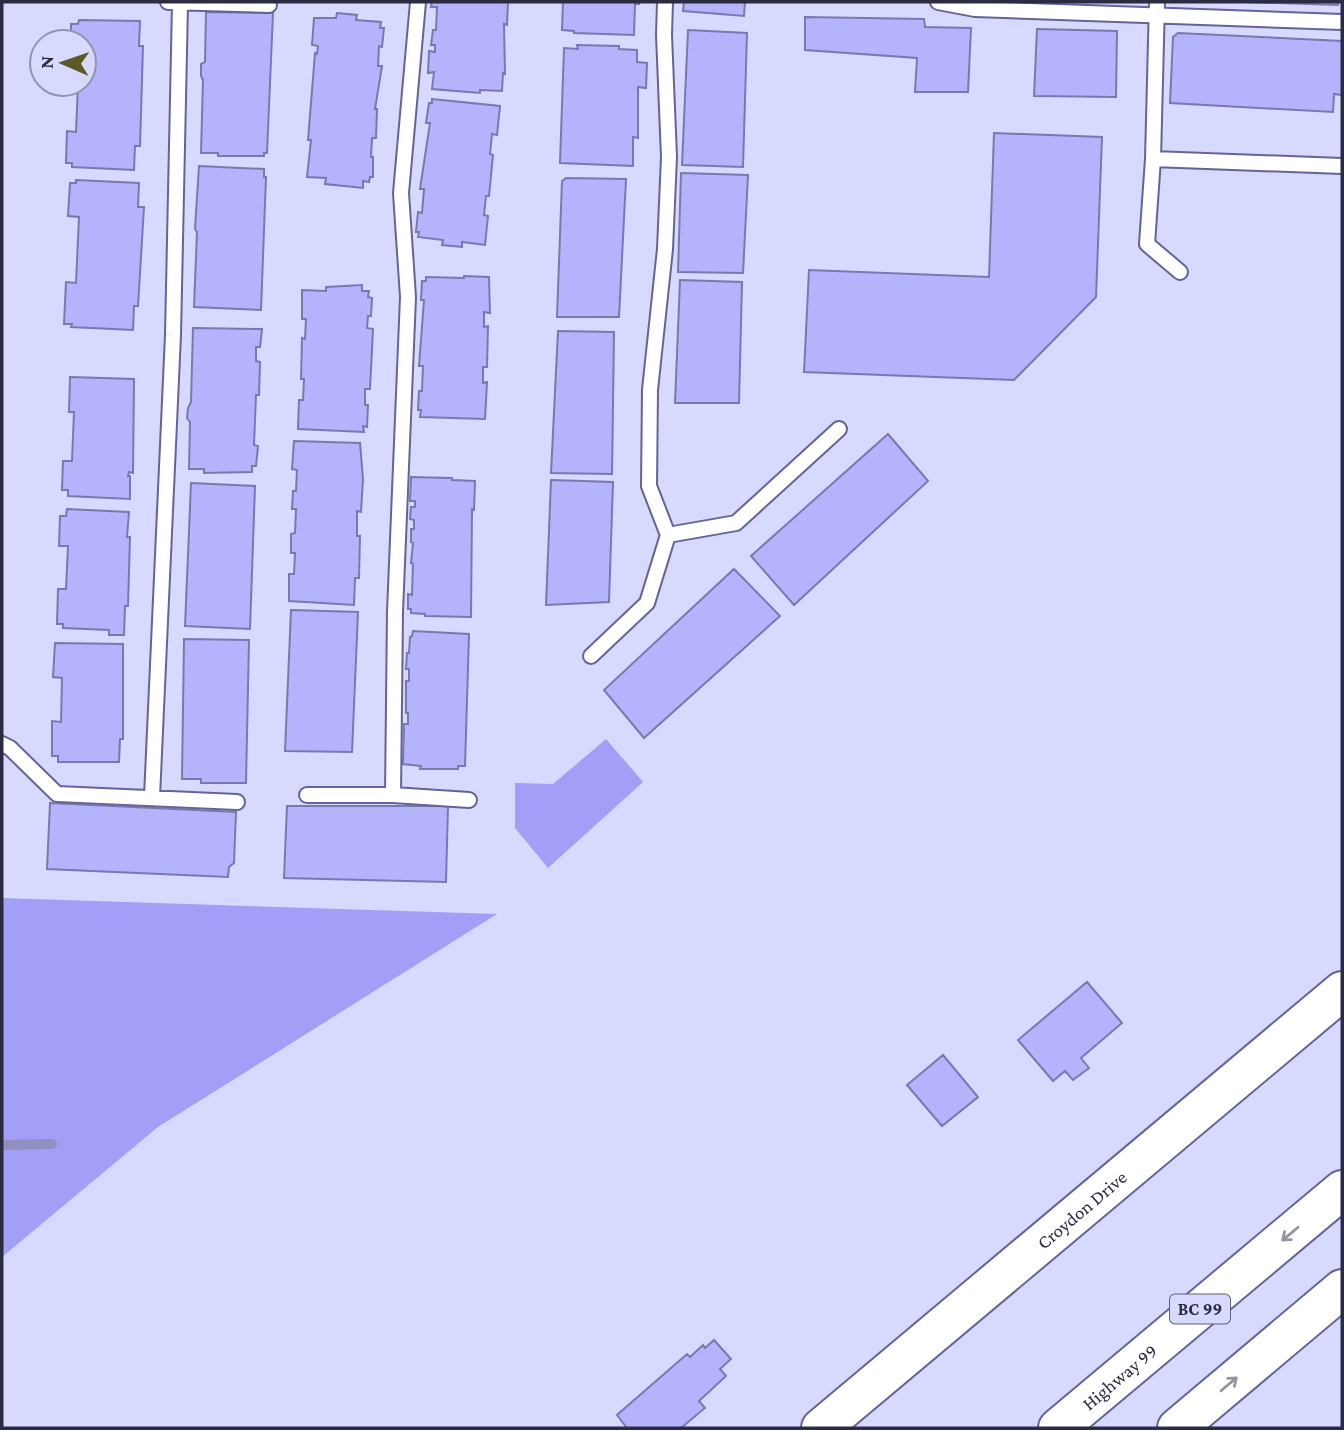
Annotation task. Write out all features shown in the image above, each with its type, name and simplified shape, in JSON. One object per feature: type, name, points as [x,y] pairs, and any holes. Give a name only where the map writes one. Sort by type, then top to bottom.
[{"type":"main road","name":"Croydon Drive","points":[[821,1428],[1342,991]]},
{"type":"main road","name":"Highway 99","points":[[1058,1428],[1342,1190]]},
{"type":"main road","points":[[1177,1428],[1342,1289]]},
{"type":"lane","points":[[393,795],[395,612],[408,297],[401,193],[418,2]]},
{"type":"lane","points":[[591,656],[647,603],[668,536],[649,486],[650,390],[665,248],[669,157],[665,2]]},
{"type":"lane","points":[[938,2],[975,9],[1157,8],[1342,22]]},
{"type":"lane","points":[[152,797],[173,335],[174,3],[269,5]]},
{"type":"lane","points":[[1157,8],[1153,159],[1147,244],[1180,272]]},
{"type":"lane","points":[[1153,159],[1342,166]]},
{"type":"lane","points":[[668,536],[736,523],[839,429]]},
{"type":"lane","points":[[2,744],[57,794],[237,802]]},
{"type":"lane","points":[[306,795],[393,795],[469,800]]},
{"type":"shaded area","points":[[606,739],[643,782],[548,868],[515,828],[515,783],[553,784]]},
{"type":"shaded area","points":[[2,898],[497,914],[158,1127],[2,1257]]},
{"type":"building","points":[[432,2],[508,2],[507,25],[504,24],[505,74],[503,73],[502,91],[480,90],[480,93],[432,89],[434,72],[428,73],[429,51],[435,52],[435,45],[431,45],[433,30],[436,30],[437,7],[431,7]]},
{"type":"building","points":[[563,2],[639,2],[635,4],[634,35],[574,33],[562,30]]},
{"type":"building","points":[[684,2],[745,2],[744,16],[683,11]]},
{"type":"building","points":[[1244,2],[1338,2],[1338,5]]},
{"type":"building","points":[[206,12],[273,13],[267,153],[264,153],[264,156],[218,156],[218,153],[201,153],[201,64],[205,62]]},
{"type":"building","points":[[337,13],[357,15],[356,20],[381,22],[380,28],[384,28],[382,47],[379,46],[378,66],[382,66],[375,109],[376,138],[372,138],[373,177],[370,177],[369,182],[363,181],[363,188],[325,184],[326,178],[307,177],[315,53],[317,54],[318,46],[312,45],[314,18],[336,18]]},
{"type":"building","points":[[805,17],[924,19],[925,27],[971,28],[968,92],[915,92],[917,58],[805,50]]},
{"type":"building","points":[[79,20],[140,21],[139,46],[143,46],[140,146],[135,146],[134,170],[72,167],[72,163],[66,163],[67,131],[76,132],[77,98],[98,98],[98,28],[71,28],[71,24],[78,24]]},
{"type":"building","points":[[1037,29],[1117,31],[1116,97],[1034,96]]},
{"type":"building","points":[[688,30],[747,33],[743,167],[682,165]]},
{"type":"building","points":[[1178,33],[1342,41],[1342,95],[1334,94],[1333,112],[1170,103],[1173,37]]},
{"type":"building","points":[[577,45],[619,46],[619,49],[637,50],[637,62],[647,63],[646,88],[638,87],[638,138],[633,137],[633,166],[560,163],[564,48],[578,49]]},
{"type":"building","points":[[432,99],[500,106],[497,135],[492,134],[489,196],[486,196],[484,215],[488,216],[485,245],[462,242],[462,247],[442,245],[443,240],[418,237],[419,232],[416,232],[418,212],[422,213],[424,189],[420,189],[430,123],[426,123]]},
{"type":"building","points":[[994,133],[1102,137],[1096,297],[1014,380],[804,372],[809,270],[989,277]]},
{"type":"building","points":[[199,166],[264,169],[266,177],[261,310],[194,307]]},
{"type":"building","points":[[681,173],[748,175],[743,273],[678,272]]},
{"type":"building","points":[[566,178],[626,179],[619,317],[557,317],[562,181]]},
{"type":"building","points":[[76,180],[139,183],[138,207],[144,207],[138,306],[134,306],[133,330],[71,327],[72,324],[64,324],[66,282],[76,283],[79,217],[68,216],[70,183],[76,183]]},
{"type":"building","points":[[426,277],[489,277],[490,313],[484,312],[484,327],[488,326],[487,367],[483,367],[483,383],[487,382],[485,419],[420,417],[419,391],[422,391],[423,366],[419,366],[424,300],[421,300],[422,281],[426,281]]},
{"type":"building","points":[[680,280],[742,282],[739,403],[675,403]]},
{"type":"building","points":[[362,285],[362,291],[369,291],[368,297],[372,298],[367,328],[373,329],[370,389],[365,389],[365,405],[368,405],[367,427],[363,426],[364,432],[298,429],[299,400],[303,400],[302,338],[305,339],[306,319],[302,319],[302,290],[326,291],[326,287]]},
{"type":"building","points":[[193,328],[262,329],[260,347],[256,347],[256,361],[260,362],[254,445],[258,446],[256,466],[252,466],[252,472],[204,473],[204,469],[189,469],[190,422],[187,418],[191,402]]},
{"type":"building","points":[[558,331],[614,332],[612,474],[551,473]]},
{"type":"building","points":[[70,377],[134,379],[133,473],[129,472],[128,476],[130,499],[68,496],[68,490],[62,490],[63,461],[72,461],[74,412],[69,412]]},
{"type":"building","points":[[888,434],[928,481],[794,605],[751,556]]},
{"type":"building","points":[[294,441],[360,443],[363,479],[361,512],[357,511],[357,536],[360,536],[359,578],[355,578],[354,605],[289,601],[289,574],[294,574],[295,553],[291,553],[291,534],[295,533],[296,509],[292,509],[297,470],[292,469]]},
{"type":"building","points":[[411,477],[475,481],[474,510],[472,509],[471,617],[425,616],[411,613],[411,609],[408,609],[408,594],[412,595],[411,529],[414,529],[414,520],[410,519],[411,507],[415,507],[415,501],[410,501]]},
{"type":"building","points":[[551,480],[613,482],[609,602],[546,605]]},
{"type":"building","points":[[191,483],[255,486],[250,629],[185,626]]},
{"type":"building","points":[[67,509],[129,512],[128,606],[125,606],[124,635],[109,635],[109,630],[63,628],[63,624],[57,624],[58,589],[66,589],[68,546],[59,546],[60,516],[66,516]]},
{"type":"building","points":[[734,569],[780,616],[644,738],[604,690]]},
{"type":"building","points":[[291,610],[358,612],[352,752],[285,751]]},
{"type":"building","points":[[413,631],[469,634],[465,766],[458,766],[458,769],[420,769],[421,766],[403,764],[404,724],[408,724],[407,653]]},
{"type":"building","points":[[184,639],[249,640],[246,783],[201,783],[201,779],[182,779]]},
{"type":"building","points":[[55,643],[123,644],[123,739],[120,739],[119,762],[58,762],[58,756],[52,756],[52,721],[61,722],[62,678],[53,677]]},
{"type":"building","points":[[50,803],[236,812],[234,863],[229,867],[228,877],[47,869]]},
{"type":"building","points":[[287,806],[448,806],[446,882],[284,878]]},
{"type":"building","points":[[1087,982],[1122,1023],[1081,1058],[1089,1068],[1073,1080],[1065,1071],[1053,1081],[1018,1040]]},
{"type":"building","points":[[943,1055],[978,1097],[942,1126],[907,1085]]},
{"type":"building","points":[[714,1340],[731,1359],[720,1369],[726,1376],[699,1401],[705,1408],[681,1428],[627,1428],[617,1415],[687,1354],[690,1357],[703,1345],[705,1348]]},
{"type":"waterway","points":[[2,1145],[52,1144]]}]
